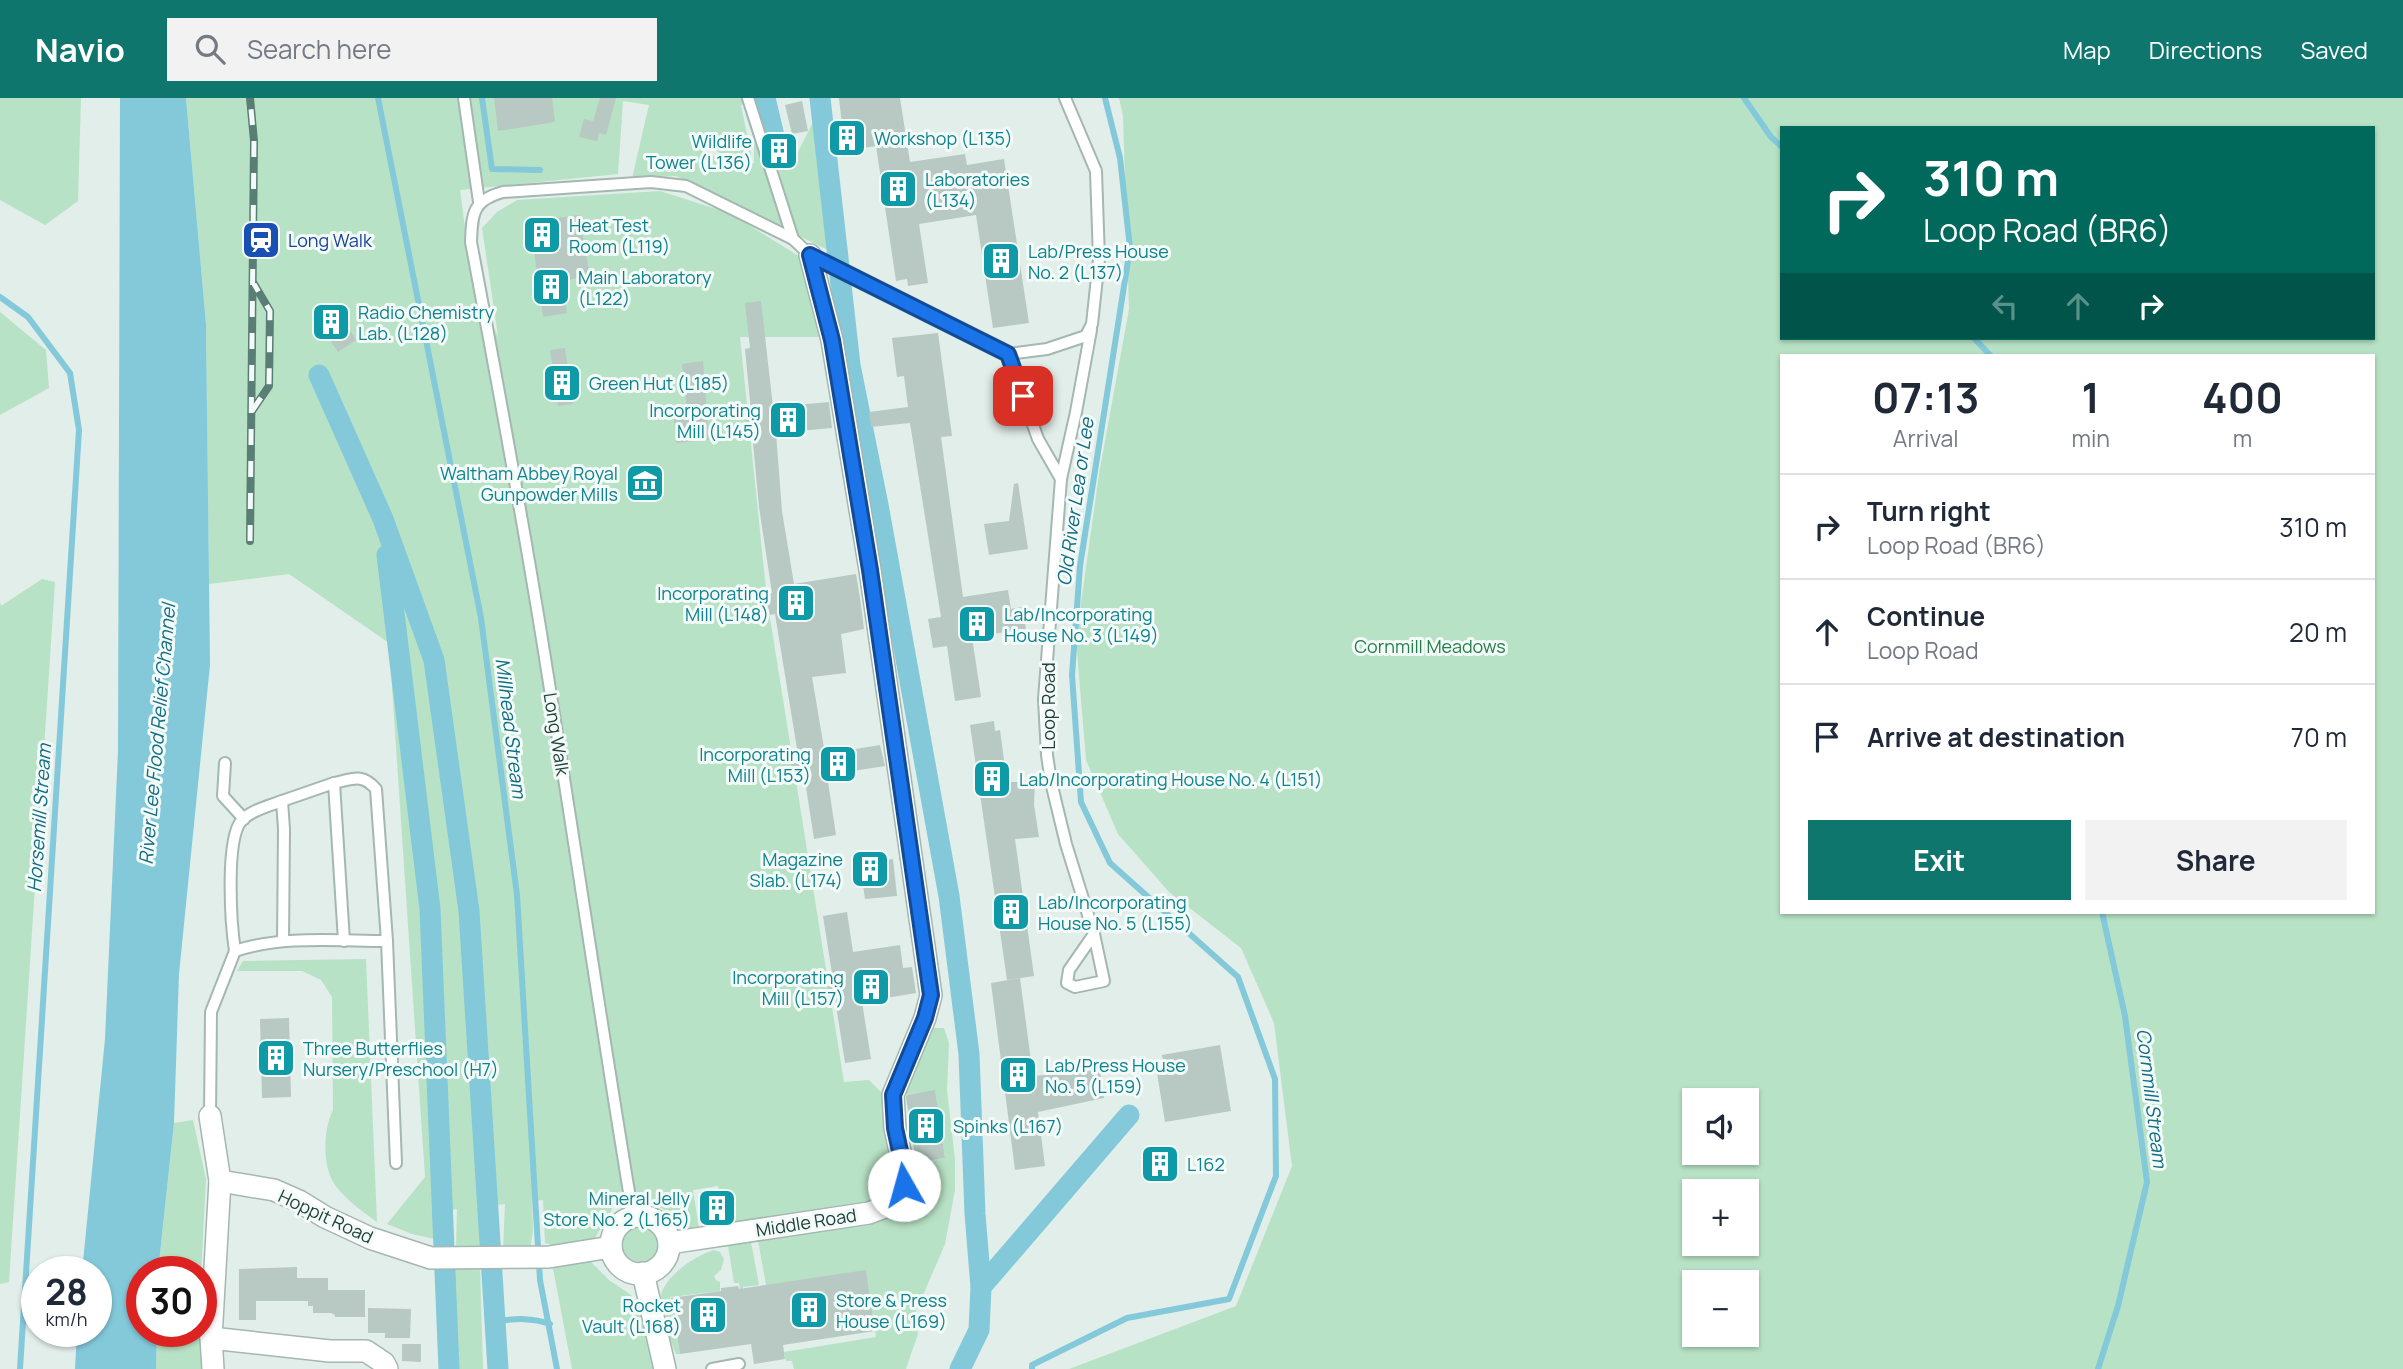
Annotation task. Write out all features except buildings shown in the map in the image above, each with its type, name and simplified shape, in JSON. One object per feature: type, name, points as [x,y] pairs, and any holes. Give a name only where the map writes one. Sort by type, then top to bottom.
[{"type":"street","name":"Middle Road","points":[[669,1243],[869,1213],[898,1202],[904,1185],[893,1095],[925,1018],[931,995],[870,570],[818,258]]},
{"type":"street","points":[[210,1116],[220,1181],[216,1256]]},
{"type":"street","name":"Hoppit Road","points":[[220,1181],[274,1190],[370,1238],[431,1258],[549,1257],[611,1247]]},
{"type":"street","points":[[633,1216],[648,1216],[656,1220],[668,1234],[668,1252],[659,1267],[643,1273],[625,1270],[618,1264],[611,1247],[615,1229],[621,1222],[633,1216]]},
{"type":"street","points":[[643,1273],[665,1369]]},
{"type":"street","points":[[217,1339],[330,1351],[366,1351],[384,1363],[387,1369]]},
{"type":"street","points":[[212,1347],[213,1369]]},
{"type":"lane","points":[[464,98],[479,202],[503,192],[651,183],[686,186],[793,239],[818,258],[1008,354],[1047,349],[1086,336],[1092,324]]},
{"type":"lane","points":[[748,98],[793,239]]},
{"type":"lane","name":"Loop Road","points":[[1065,98],[1096,171],[1099,259],[1092,324],[1061,479],[1044,699],[1051,782],[1066,844],[1094,934],[1104,981],[1075,987],[1067,983],[1069,970],[1094,934]]},
{"type":"lane","name":"Long Walk","points":[[479,202],[471,226],[473,253],[545,658],[593,978],[633,1216]]},
{"type":"lane","points":[[1008,354],[1038,439],[1061,479]]},
{"type":"lane","points":[[225,764],[223,796],[244,819]]},
{"type":"lane","points":[[210,1116],[211,1012],[235,951],[230,899],[234,841],[239,822],[248,814],[334,783],[357,778],[368,780],[376,789],[387,941],[396,1163]]},
{"type":"lane","points":[[334,783],[344,941]]},
{"type":"lane","points":[[282,801],[283,941]]},
{"type":"lane","points":[[235,951],[256,944],[283,941],[387,941]]},
{"type":"lane","points":[[712,1369],[739,1364]]},
{"type":"green space","points":[[0,98],[81,98],[78,201],[45,225],[0,200]]},
{"type":"green space","points":[[186,98],[760,98],[741,105],[752,160],[721,155],[699,134],[703,154],[754,163],[754,129],[783,227],[676,176],[632,178],[649,105],[623,101],[618,174],[460,190],[473,287],[498,336],[482,228],[497,212],[517,200],[660,191],[729,213],[802,258],[822,337],[740,337],[767,599],[844,1082],[869,1080],[888,1099],[892,1150],[888,1191],[863,1207],[724,1227],[718,1186],[693,1190],[700,1235],[690,1232],[672,1215],[634,1190],[618,1192],[611,1211],[593,1241],[551,1248],[550,1244],[545,1243],[543,1200],[532,1201],[533,1231],[530,1249],[503,1251],[505,1204],[481,1207],[481,1249],[456,1247],[457,1209],[437,1212],[439,1240],[412,1234],[387,1224],[425,1177],[389,643],[289,574],[209,584],[206,324]]},
{"type":"green space","name":"Cornmill Meadows","points":[[1119,98],[2403,98],[2403,1369],[1069,1369],[1236,1306],[1292,1166],[1274,1023],[1241,948],[1169,892],[1118,834],[1086,760],[1076,639],[1099,474],[1129,309],[1123,116]]},
{"type":"green space","points":[[816,116],[832,252],[795,234],[778,167],[793,162]]},
{"type":"green space","points":[[0,312],[46,350],[49,388],[0,415]]},
{"type":"green space","points":[[42,579],[55,582],[9,1282],[0,1284],[0,601],[1,606]]},
{"type":"green space","points":[[366,959],[377,1222],[335,1185],[326,1158],[327,1127],[333,1110],[332,997],[321,980],[302,971],[237,971],[243,961]]},
{"type":"green space","points":[[925,1028],[944,1028],[949,1043],[947,1090],[955,1159],[955,1190],[945,1244],[914,1316],[918,1334],[906,1369],[794,1369],[792,1361],[786,1361],[784,1352],[876,1337],[866,1271],[766,1285],[758,1241],[869,1220],[890,1213],[908,1148],[916,1162],[945,1158],[935,1091],[898,1096]]},
{"type":"green space","points":[[193,1120],[206,1179],[202,1256],[160,1256],[174,1123]]},
{"type":"green space","points":[[640,1220],[657,1228],[665,1245],[657,1262],[640,1270],[623,1262],[615,1245],[623,1228]]},
{"type":"green space","points":[[751,1242],[759,1285],[743,1287],[741,1296],[739,1283],[734,1283],[728,1246]]},
{"type":"green space","points":[[714,1250],[720,1252],[724,1259],[721,1270],[714,1276],[720,1282],[720,1291],[670,1297],[680,1354],[676,1354],[662,1314],[662,1292],[680,1269],[697,1257]]},
{"type":"green space","points":[[589,1260],[609,1280],[631,1295],[640,1307],[657,1369],[572,1369],[552,1263]]},
{"type":"green space","points":[[453,1263],[480,1266],[483,1369],[459,1369]]},
{"type":"green space","points":[[157,1347],[201,1347],[201,1369],[156,1369]]},
{"type":"water","name":"River Lee Flood Relief Channel","points":[[120,98],[186,98],[206,324],[210,665],[179,974],[174,1123],[160,1256],[126,1256],[126,1347],[157,1347],[156,1369],[75,1369],[76,1347],[112,1347],[112,1256],[84,1256],[105,1039],[118,751]]},
{"type":"waterway","name":"Millhead Stream","points":[[378,98],[481,618],[517,895],[540,1280],[557,1369]]},
{"type":"waterway","points":[[482,98],[492,169],[540,170]]},
{"type":"waterway","points":[[765,98],[774,136]]},
{"type":"waterway","points":[[820,98],[850,365],[949,896],[969,1054],[975,1214],[981,1287],[979,1330],[960,1369]]},
{"type":"waterway","name":"Old River Lea or Lee","points":[[1032,1369],[1032,1365],[1127,1318],[1229,1299],[1276,1176],[1275,1079],[1238,977],[1110,863],[1081,802],[1072,675],[1080,566],[1130,248],[1120,158],[1105,98]]},
{"type":"waterway","name":"Cornmill Stream","points":[[1744,98],[1771,137],[1780,145]]},
{"type":"waterway","name":"Horsemill Stream","points":[[0,297],[28,317],[70,373],[79,430],[20,1369]]},
{"type":"waterway","name":"Cornmill Stream","points":[[1976,340],[1989,354]]},
{"type":"waterway","points":[[319,375],[383,519],[434,660],[469,911],[498,1369]]},
{"type":"waterway","points":[[387,555],[430,909],[449,1369]]},
{"type":"waterway","name":"Cornmill Stream","points":[[2098,1369],[2118,1306],[2147,1182],[2125,1016],[2102,914]]},
{"type":"waterway","points":[[981,1287],[1129,1115]]},
{"type":"waterway","points":[[495,1321],[530,1319],[550,1324]]},
{"type":"railway","points":[[250,98],[254,141],[250,541]]},
{"type":"railway","points":[[252,411],[269,386],[270,311],[254,284]]},
{"type":"place","name":"Workshop (L135)","points":[[847,138]]},
{"type":"place","name":"Wildlife Tower (L136)","points":[[779,151]]},
{"type":"place","name":"Laboratories (L134)","points":[[898,189]]},
{"type":"place","name":"Heat Test Room (L119)","points":[[542,235]]},
{"type":"place","name":"Long Walk","points":[[261,240]]},
{"type":"place","name":"Lab/Press House No. 2 (L137)","points":[[1001,261]]},
{"type":"place","name":"Main Laboratory (L122)","points":[[551,287]]},
{"type":"place","name":"Radio Chemistry Lab. (L128)","points":[[331,322]]},
{"type":"place","name":"Green Hut (L185)","points":[[562,383]]},
{"type":"place","name":"Incorporating Mill (L145)","points":[[788,420]]},
{"type":"place","name":"Waltham Abbey Royal Gunpowder Mills","points":[[645,483]]},
{"type":"place","name":"Incorporating Mill (L148)","points":[[796,603]]},
{"type":"place","name":"Lab/Incorporating House No. 3 (L149)","points":[[977,624]]},
{"type":"place","name":"Incorporating Mill (L153)","points":[[838,764]]},
{"type":"place","name":"Lab/Incorporating House No. 4 (L151)","points":[[992,779]]},
{"type":"place","name":"Magazine Slab. (L174)","points":[[870,869]]},
{"type":"place","name":"Lab/Incorporating House No. 5 (L155)","points":[[1011,912]]},
{"type":"place","name":"Incorporating Mill (L157)","points":[[871,987]]},
{"type":"place","name":"Three Butterflies Nursery/Preschool (H7)","points":[[276,1058]]},
{"type":"place","name":"Lab/Press House No. 5 (L159)","points":[[1018,1075]]},
{"type":"place","name":"Spinks (L167)","points":[[926,1126]]},
{"type":"place","name":"L162","points":[[1160,1164]]},
{"type":"place","name":"Mineral Jelly Store No. 2 (L165)","points":[[717,1208]]},
{"type":"place","name":"Store & Press House (L169)","points":[[809,1310]]},
{"type":"place","name":"Rocket Vault (L168)","points":[[708,1315]]},
{"type":"route","points":[[904,1185],[893,1095],[925,1018],[931,995],[870,570],[832,340],[810,255],[1008,354],[1023,396]]}]
